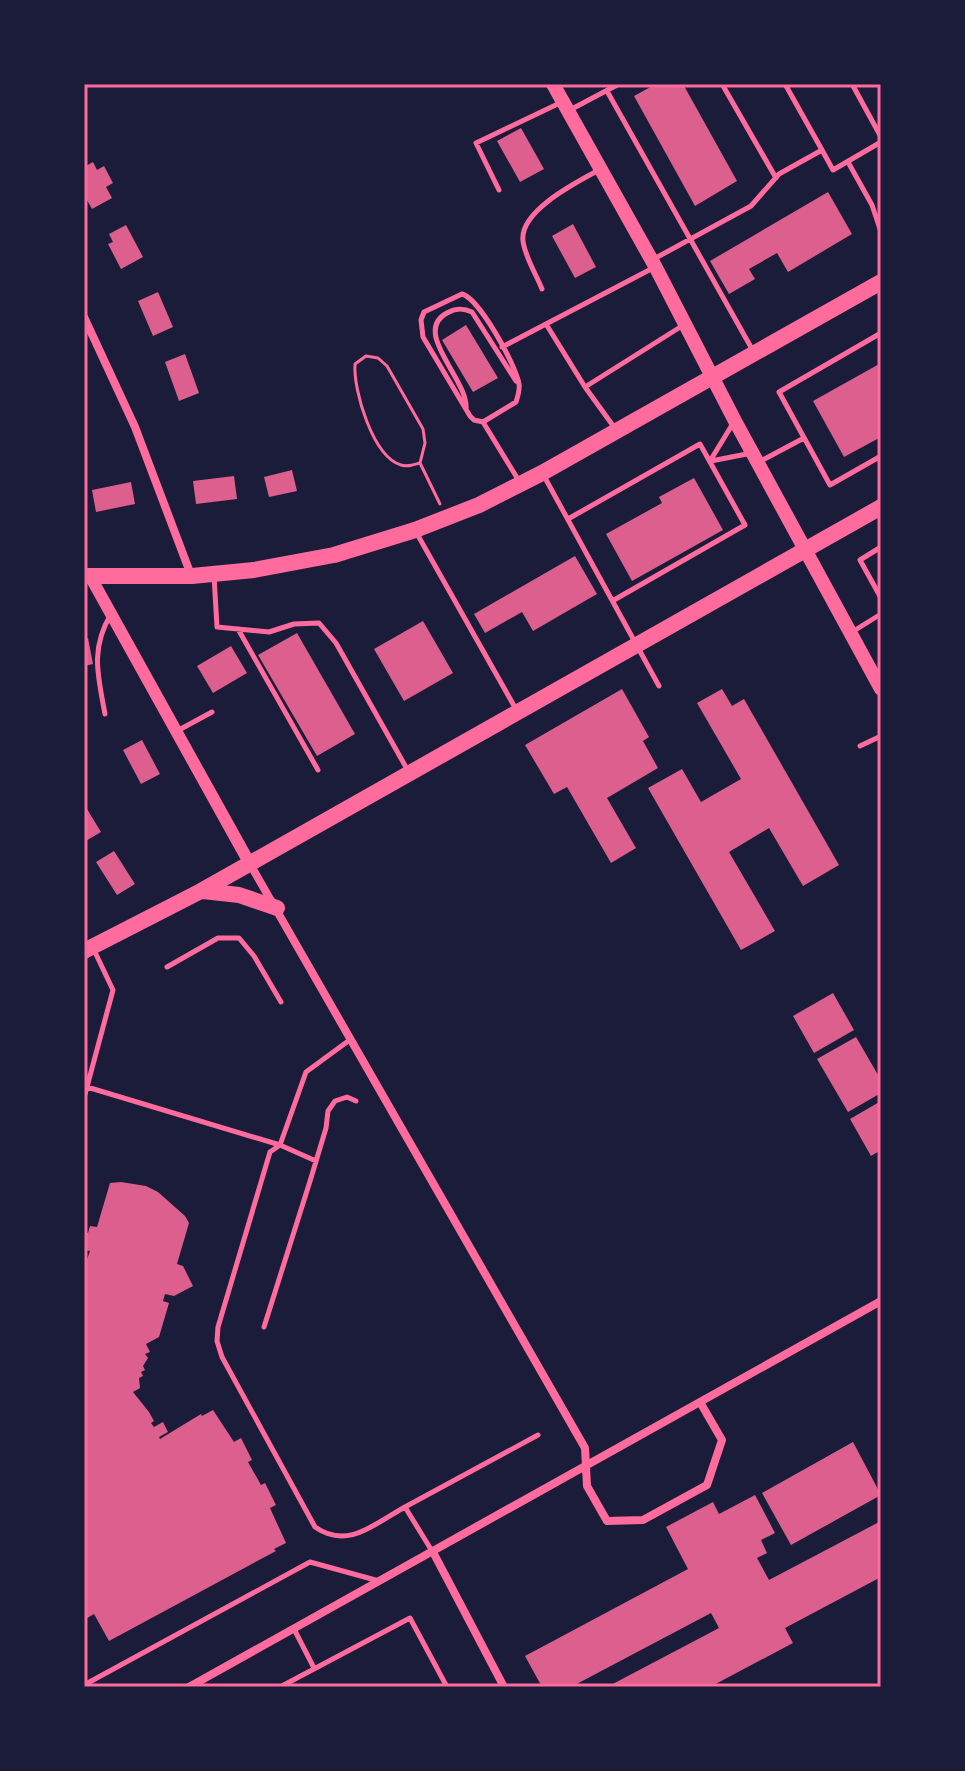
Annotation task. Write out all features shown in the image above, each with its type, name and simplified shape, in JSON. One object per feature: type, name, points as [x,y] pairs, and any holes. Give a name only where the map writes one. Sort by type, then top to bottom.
[{"type":"main road","points":[[553,84],[654,263],[735,421],[881,689]]},
{"type":"main road","points":[[87,576],[214,575],[321,558],[448,518],[542,473],[881,282]]},
{"type":"main road","points":[[87,945],[250,864],[881,507]]},
{"type":"main road","points":[[201,891],[239,895],[277,908]]},
{"type":"street","points":[[84,317],[135,427],[192,576]]},
{"type":"street","points":[[87,576],[112,614],[250,864],[585,1448],[587,1486],[607,1521],[643,1520],[707,1485],[722,1440],[700,1402]]},
{"type":"street","points":[[189,1687],[881,1301]]},
{"type":"street","points":[[433,1552],[504,1687]]},
{"type":"lane","points":[[499,190],[476,143],[619,84]]},
{"type":"lane","points":[[722,84],[776,178]]},
{"type":"lane","points":[[785,84],[833,170],[881,140],[852,84]]},
{"type":"lane","points":[[607,91],[755,353]]},
{"type":"lane","points":[[502,347],[751,206],[779,174],[822,150]]},
{"type":"lane","points":[[848,162],[872,205],[881,232]]},
{"type":"lane","points":[[542,289],[522,240],[524,229],[553,197],[600,170]]},
{"type":"lane","points":[[453,296],[468,296],[480,308],[519,385],[516,402],[483,422],[474,420],[423,337],[421,320],[424,312],[453,296]]},
{"type":"lane","points":[[466,411],[465,393],[434,336],[439,318],[452,310],[472,312],[519,385]]},
{"type":"lane","points":[[546,324],[617,431]]},
{"type":"lane","points":[[585,387],[687,324]]},
{"type":"lane","points":[[881,333],[779,392],[830,485],[881,456]]},
{"type":"lane","points":[[710,461],[735,421]]},
{"type":"lane","points":[[483,422],[520,483]]},
{"type":"lane","points":[[710,461],[755,458],[804,438]]},
{"type":"lane","points":[[568,519],[700,444],[710,461],[745,525],[614,600]]},
{"type":"lane","points":[[542,473],[659,686]]},
{"type":"lane","points":[[415,530],[518,712]]},
{"type":"lane","points":[[881,547],[860,560],[881,598]]},
{"type":"lane","points":[[214,575],[217,627],[269,632],[294,624],[319,623],[336,643],[410,773]]},
{"type":"lane","points":[[105,714],[97,667],[100,634],[112,614]]},
{"type":"lane","points":[[851,632],[881,614]]},
{"type":"lane","points":[[238,629],[318,770]]},
{"type":"lane","points":[[177,731],[212,712]]},
{"type":"lane","points":[[860,746],[881,736]]},
{"type":"lane","points":[[167,967],[218,938],[239,938],[254,956],[281,1002]]},
{"type":"lane","points":[[84,1098],[113,990],[87,945]]},
{"type":"lane","points":[[352,1039],[306,1072],[280,1145],[270,1152],[218,1327],[217,1341],[232,1376],[315,1527],[329,1537],[346,1538],[538,1435]]},
{"type":"lane","points":[[87,1087],[280,1145],[316,1161]]},
{"type":"lane","points":[[264,1327],[316,1161],[328,1111],[335,1101],[347,1097],[356,1101]]},
{"type":"lane","points":[[405,1507],[433,1552]]},
{"type":"lane","points":[[84,1685],[310,1562],[380,1581]]},
{"type":"lane","points":[[280,1687],[410,1618],[447,1687]]},
{"type":"lane","points":[[294,1629],[314,1668]]},
{"type":"path","points":[[420,463],[398,465],[379,443],[361,407],[354,379],[355,364],[366,356],[378,358],[387,366],[423,429],[425,443],[420,463],[448,518]]},
{"type":"building","points":[[656,84],[683,84],[737,181],[695,206],[634,96]]},
{"type":"building","points":[[521,128],[544,169],[520,182],[497,141]]},
{"type":"building","points":[[93,162],[97,170],[104,166],[113,183],[106,187],[112,198],[92,209],[84,195],[84,167]]},
{"type":"building","points":[[828,192],[852,234],[788,272],[777,253],[749,269],[755,279],[729,294],[710,261]]},
{"type":"building","points":[[573,224],[596,267],[575,278],[552,236]]},
{"type":"building","points":[[126,225],[143,257],[121,269],[108,244],[113,242],[109,234]]},
{"type":"building","points":[[158,292],[173,327],[153,336],[138,301]]},
{"type":"building","points":[[466,325],[498,378],[473,392],[442,340]]},
{"type":"building","points":[[185,354],[199,393],[179,401],[165,362]]},
{"type":"building","points":[[881,363],[881,437],[844,457],[813,401]]},
{"type":"building","points":[[292,470],[297,491],[269,497],[264,477]]},
{"type":"building","points":[[234,476],[237,499],[196,504],[193,481]]},
{"type":"building","points":[[694,478],[723,530],[632,581],[606,534],[662,503],[659,497]]},
{"type":"building","points":[[131,482],[135,504],[96,512],[92,490]]},
{"type":"building","points":[[575,556],[597,594],[533,631],[522,612],[485,633],[474,614]]},
{"type":"building","points":[[423,621],[453,673],[404,701],[374,649]]},
{"type":"building","points":[[297,633],[355,734],[317,756],[258,655]]},
{"type":"building","points":[[88,638],[93,664],[84,666],[84,639]]},
{"type":"building","points":[[231,646],[247,673],[213,693],[197,666]]},
{"type":"building","points":[[622,689],[649,737],[643,741],[658,768],[607,798],[636,848],[611,863],[567,787],[554,794],[525,745]]},
{"type":"building","points":[[722,689],[732,706],[744,699],[839,865],[803,886],[769,828],[729,852],[775,931],[741,950],[648,788],[682,769],[701,802],[741,779],[697,703]]},
{"type":"building","points":[[142,740],[160,774],[141,784],[123,750]]},
{"type":"building","points":[[84,804],[101,832],[84,842]]},
{"type":"building","points":[[114,851],[135,884],[117,895],[96,862]]},
{"type":"building","points":[[833,993],[854,1030],[814,1053],[793,1016]]},
{"type":"building","points":[[856,1037],[881,1080],[881,1093],[848,1112],[817,1059]]},
{"type":"building","points":[[881,1101],[881,1150],[871,1156],[850,1119]]},
{"type":"building","points":[[110,1183],[146,1186],[158,1192],[185,1216],[189,1223],[177,1264],[183,1266],[193,1286],[174,1296],[165,1294],[163,1301],[169,1303],[159,1337],[146,1344],[150,1352],[145,1354],[148,1358],[143,1366],[145,1370],[141,1372],[143,1376],[139,1378],[140,1388],[133,1392],[149,1412],[154,1427],[163,1422],[168,1432],[160,1439],[213,1410],[234,1442],[241,1438],[252,1460],[248,1462],[261,1485],[265,1483],[276,1505],[270,1508],[286,1543],[109,1641],[94,1614],[84,1620],[84,1268],[90,1251],[84,1250],[84,1232],[88,1233],[90,1226],[97,1227]]},
{"type":"building","points":[[853,1442],[881,1495],[791,1545],[762,1493]]},
{"type":"building","points":[[755,1495],[775,1533],[761,1540],[767,1553],[757,1558],[769,1580],[881,1521],[881,1577],[785,1628],[793,1643],[710,1687],[607,1687],[719,1628],[711,1613],[571,1687],[542,1687],[525,1656],[688,1569],[666,1527],[713,1502],[719,1514]]}]
